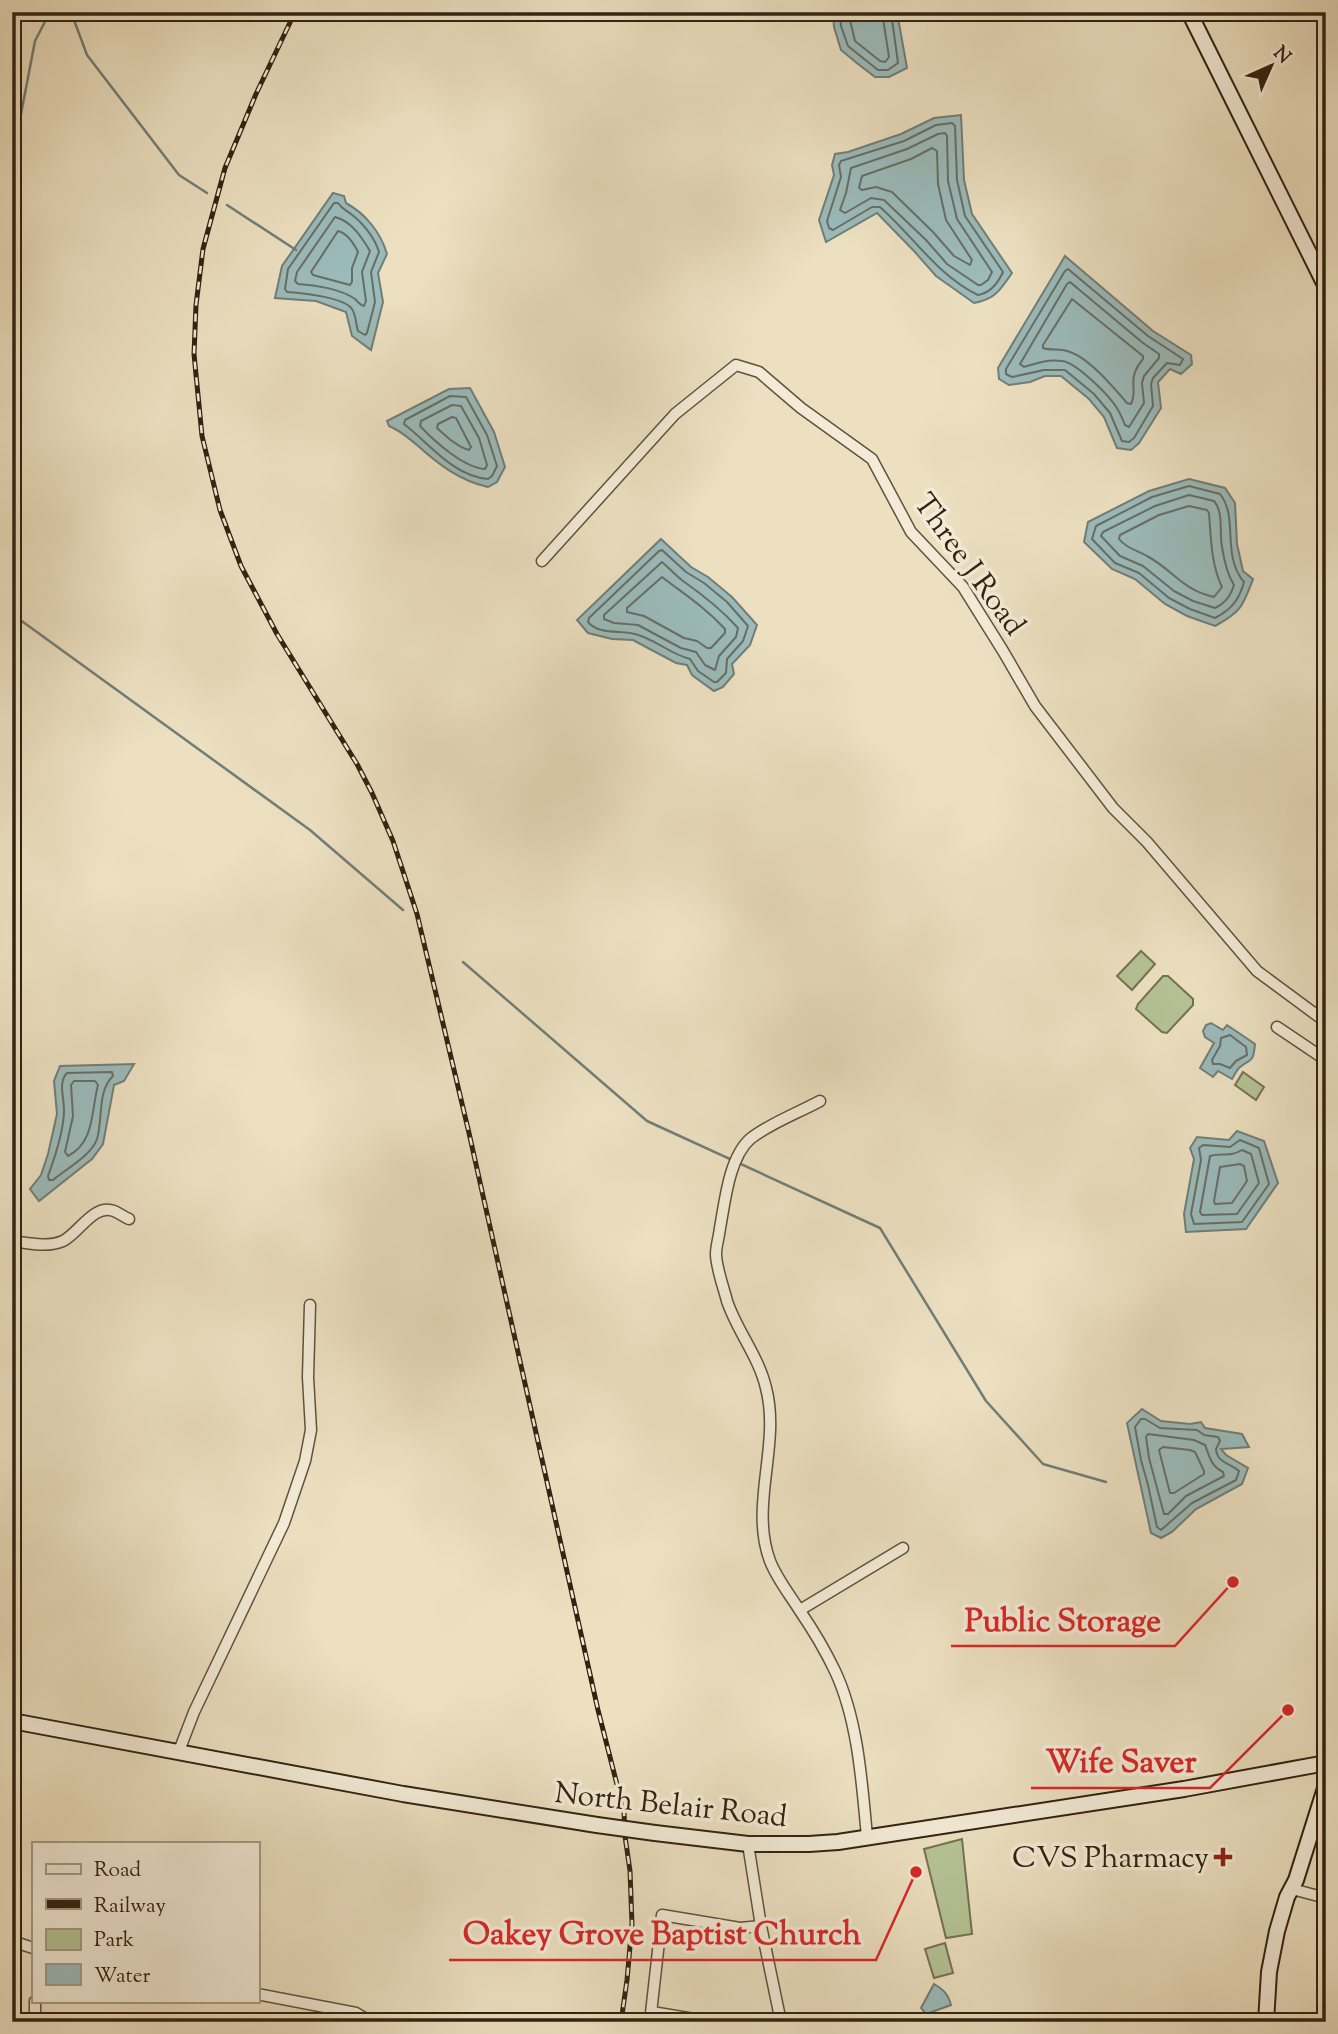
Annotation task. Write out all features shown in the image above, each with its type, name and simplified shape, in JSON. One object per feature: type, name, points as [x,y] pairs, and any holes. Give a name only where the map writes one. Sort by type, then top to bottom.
[{"type":"street","points":[[1189,12],[1326,287]]},
{"type":"street","name":"Three J Road","points":[[542,561],[675,414],[736,366],[760,372],[801,408],[872,459],[911,533],[963,587],[1035,706],[1113,808],[1147,842],[1257,971],[1326,1022]]},
{"type":"street","points":[[1277,1027],[1326,1060]]},
{"type":"street","points":[[820,1101],[748,1141],[740,1153],[727,1186],[716,1255],[727,1301],[766,1387],[772,1421],[762,1513],[771,1562],[836,1672],[860,1763],[867,1837]]},
{"type":"street","points":[[12,1241],[48,1245],[64,1241],[95,1214],[104,1210],[112,1210],[129,1219]]},
{"type":"street","points":[[179,1751],[194,1712],[284,1522],[305,1461],[311,1430],[308,1377],[310,1305]]},
{"type":"street","points":[[800,1610],[903,1549]]},
{"type":"street","name":"North Belair Road","points":[[12,1721],[456,1804],[748,1844],[809,1844],[867,1837],[1184,1789],[1326,1763]]},
{"type":"street","points":[[1266,2022],[1266,1992],[1277,1931],[1326,1785]]},
{"type":"street","points":[[748,1844],[761,1926],[781,2022]]},
{"type":"street","points":[[1292,1889],[1326,1898]]},
{"type":"street","points":[[712,2022],[651,2017],[662,1915],[740,1928],[761,1926]]},
{"type":"street","points":[[12,1941],[32,1948]]},
{"type":"street","points":[[259,1994],[356,2014],[371,2022]]},
{"type":"street","points":[[35,2002],[35,2022]]},
{"type":"green space","points":[[1141,951],[1155,964],[1132,990],[1117,976]]},
{"type":"green space","points":[[1163,976],[1168,976],[1193,999],[1193,1005],[1167,1033],[1162,1032],[1136,1009]]},
{"type":"green space","points":[[1243,1072],[1264,1087],[1256,1100],[1235,1085]]},
{"type":"green space","points":[[962,1839],[972,1934],[946,1938],[924,1849]]},
{"type":"green space","points":[[945,1943],[953,1973],[934,1978],[925,1949]]},
{"type":"water","points":[[833,12],[897,12],[907,68],[889,77],[875,77],[841,50],[834,27]]},
{"type":"water","points":[[961,115],[964,180],[972,214],[1012,273],[993,296],[974,303],[936,276],[877,213],[826,242],[819,220],[834,175],[832,165],[835,154],[901,134],[934,118]]},
{"type":"water","points":[[333,193],[344,196],[346,203],[366,218],[381,239],[387,254],[378,273],[383,302],[371,350],[352,336],[346,312],[316,301],[275,298],[282,266]]},
{"type":"water","points":[[1065,256],[1153,331],[1191,355],[1192,364],[1181,374],[1170,369],[1158,382],[1161,408],[1139,443],[1131,450],[1117,448],[1104,417],[1089,399],[1061,376],[1045,376],[1030,382],[1009,385],[999,379],[998,368]]},
{"type":"water","points":[[470,388],[494,432],[505,467],[497,482],[488,487],[468,481],[450,471],[404,434],[389,426],[387,421],[449,389]]},
{"type":"water","points":[[1189,479],[1225,488],[1235,503],[1237,544],[1243,571],[1253,579],[1240,607],[1215,626],[1187,616],[1165,604],[1135,579],[1112,569],[1084,542],[1088,522],[1149,491]]},
{"type":"water","points":[[661,539],[691,567],[732,597],[757,625],[750,645],[732,664],[734,674],[723,687],[714,691],[692,675],[687,665],[676,663],[633,640],[612,639],[588,633],[577,620]]},
{"type":"water","points":[[1211,1023],[1223,1030],[1227,1025],[1255,1044],[1251,1060],[1239,1068],[1232,1079],[1218,1071],[1213,1077],[1200,1068],[1214,1043],[1205,1037],[1203,1031],[1206,1025]]},
{"type":"water","points":[[134,1064],[124,1081],[114,1085],[103,1144],[92,1159],[39,1201],[30,1189],[41,1175],[48,1154],[57,1114],[54,1081],[60,1066]]},
{"type":"water","points":[[1237,1131],[1264,1141],[1278,1183],[1246,1229],[1186,1232],[1184,1214],[1194,1159],[1190,1148],[1197,1137],[1229,1140]]},
{"type":"water","points":[[1142,1409],[1161,1421],[1190,1424],[1201,1422],[1205,1428],[1242,1434],[1249,1447],[1221,1449],[1248,1468],[1242,1484],[1196,1509],[1172,1532],[1161,1538],[1151,1533],[1127,1423]]},
{"type":"water","points":[[934,1984],[945,1993],[951,2005],[926,2014],[921,2008]]},
{"type":"waterway","points":[[12,161],[35,41],[50,12]]},
{"type":"waterway","points":[[71,12],[87,55],[179,175],[207,193]]},
{"type":"waterway","points":[[227,205],[296,250]]},
{"type":"waterway","points":[[12,614],[310,830],[403,910]]},
{"type":"waterway","points":[[463,962],[647,1121],[880,1228],[986,1401],[1043,1464],[1106,1482]]},
{"type":"railway","points":[[295,12],[225,168],[203,249],[196,305],[194,354],[202,436],[220,510],[241,566],[277,634],[372,793],[393,841],[417,914],[469,1133],[598,1710],[624,1812],[632,1924],[621,2022]]},
{"type":"place","name":"Public Storage","points":[[1233,1582]]},
{"type":"place","name":"Wife Saver","points":[[1288,1710]]},
{"type":"place","name":"CVS Pharmacy","points":[[1223,1857]]},
{"type":"place","name":"Oakey Grove Baptist Church","points":[[916,1872]]}]
